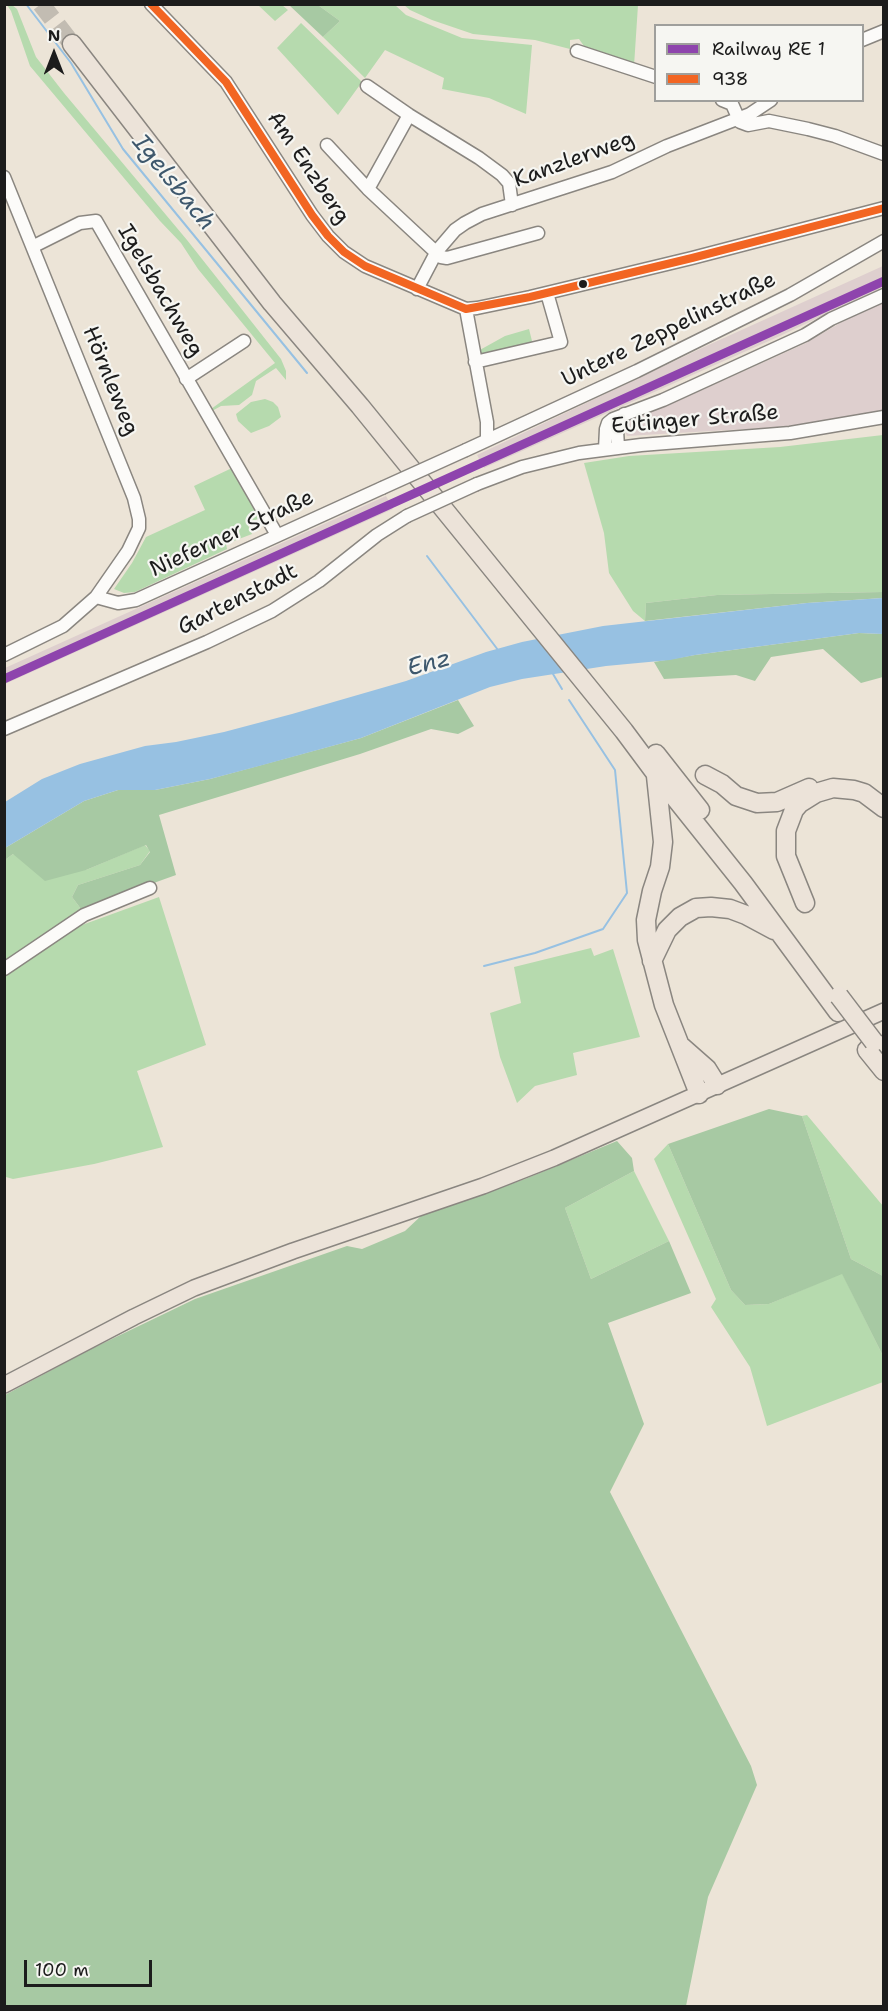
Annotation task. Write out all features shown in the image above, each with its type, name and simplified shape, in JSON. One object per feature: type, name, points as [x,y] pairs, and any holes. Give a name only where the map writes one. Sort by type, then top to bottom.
[{"type":"highway","points":[[76,41],[266,294],[539,619],[771,901],[838,1004]]},
{"type":"highway","points":[[628,728],[656,774],[712,843],[780,934],[875,1048],[884,1071]]},
{"type":"highway","points":[[656,774],[663,842],[660,867],[646,920],[646,940],[677,1043],[699,1094]]},
{"type":"highway","points":[[705,775],[722,784],[736,796],[757,803],[777,802],[819,784],[835,781],[857,783],[884,798]]},
{"type":"highway","points":[[804,903],[786,856],[786,831],[794,810],[800,802],[816,792],[833,788],[864,793],[884,808]]},
{"type":"highway","points":[[652,961],[667,930],[680,917],[696,908],[730,909],[780,934]]},
{"type":"highway","points":[[677,1043],[723,1082]]},
{"type":"main road","points":[[4,1385],[194,1288],[531,1168],[884,1011]]},
{"type":"street","name":"Am Enzberg","points":[[151,4],[226,82],[279,166],[328,236],[344,252],[365,266],[466,309]]},
{"type":"street","points":[[864,39],[884,31]]},
{"type":"street","points":[[577,51],[654,75]]},
{"type":"street","points":[[367,86],[409,116],[479,158],[502,175],[509,183],[512,205]]},
{"type":"street","points":[[727,102],[732,104],[740,122],[748,125],[769,121],[808,129],[884,154]]},
{"type":"street","name":"Kanzlerweg","points":[[417,289],[437,251],[455,230],[465,223],[482,214],[612,172],[667,146],[750,114],[768,102]]},
{"type":"street","points":[[368,189],[409,116]]},
{"type":"street","points":[[327,145],[368,189],[441,256],[447,258],[538,233]]},
{"type":"street","name":"Hörnleweg","points":[[4,177],[134,498],[139,519],[139,528],[128,551],[96,597],[63,626],[4,655]]},
{"type":"street","points":[[487,440],[487,422],[466,309],[722,251],[884,208]]},
{"type":"street","name":"Igelsbachweg","points":[[33,246],[80,223],[96,221],[277,535]]},
{"type":"street","name":"Untere Zeppelinstraße","points":[[467,449],[626,376],[759,310],[884,241]]},
{"type":"street","points":[[475,362],[561,342],[547,292]]},
{"type":"street","points":[[605,449],[608,423],[624,414],[663,400],[805,335],[831,319],[884,295]]},
{"type":"street","name":"Igelsbachweg","points":[[186,379],[244,341]]},
{"type":"street","points":[[618,447],[617,430],[624,414]]},
{"type":"street","name":"Eutinger Straße","points":[[477,484],[553,458],[605,449],[790,433],[884,417]]},
{"type":"street","name":"Nieferner Straße","points":[[96,597],[118,603],[136,600],[467,449]]},
{"type":"street","name":"Gartenstadt","points":[[4,729],[207,642],[272,611],[320,581],[377,535],[407,516],[477,484]]},
{"type":"street","points":[[4,969],[84,915],[150,888]]},
{"type":"shaded area","points":[[883,266],[883,287],[780,336],[484,468],[477,455],[704,347]]},
{"type":"shaded area","points":[[883,302],[883,410],[796,426],[627,436],[624,429],[630,420],[678,401],[804,344]]},
{"type":"shaded area","points":[[386,496],[393,509],[5,684],[5,668]]},
{"type":"green space","points":[[7,5],[12,5],[17,9],[36,57],[187,240],[281,359],[286,371],[286,380],[276,368],[256,381],[252,395],[239,405],[221,406],[212,411],[211,409],[275,363],[198,269],[181,243],[30,66]]},
{"type":"green space","points":[[258,5],[282,5],[288,10],[275,21]]},
{"type":"green space","points":[[289,5],[318,5],[340,21],[323,37]]},
{"type":"green space","points":[[318,5],[395,5],[406,15],[462,38],[532,45],[526,114],[489,98],[442,89],[444,78],[385,50],[365,78],[323,37],[340,21]]},
{"type":"green space","points":[[404,5],[638,5],[634,66],[586,49],[579,39],[570,40],[570,49],[535,40],[473,34],[432,20]]},
{"type":"green space","points":[[301,23],[362,82],[338,115],[277,48]]},
{"type":"green space","points":[[529,329],[533,345],[479,358],[478,351],[505,336]]},
{"type":"green space","points":[[265,399],[278,407],[281,417],[269,426],[251,433],[238,421],[236,414],[251,402]]},
{"type":"green space","points":[[883,435],[883,592],[717,595],[646,603],[645,621],[633,611],[609,573],[604,533],[584,463],[629,456],[780,447]]},
{"type":"green space","points":[[232,468],[263,517],[247,523],[252,534],[226,544],[227,549],[135,592],[124,593],[114,589],[146,537],[205,510],[194,486]]},
{"type":"green space","points":[[883,592],[883,598],[807,603],[645,621],[646,603],[717,595]]},
{"type":"green space","points":[[859,633],[883,634],[883,677],[861,683],[823,649],[771,657],[755,681],[736,675],[664,679],[654,662],[695,655]]},
{"type":"green space","points":[[458,700],[474,726],[458,734],[431,729],[360,754],[159,815],[176,875],[81,909],[72,897],[78,885],[140,865],[150,852],[146,845],[86,870],[45,881],[13,854],[5,860],[5,848],[84,801],[118,790],[155,790],[210,779],[361,738]]},
{"type":"green space","points":[[145,845],[150,851],[140,865],[78,885],[72,897],[81,909],[5,964],[5,860],[13,854],[86,870]]},
{"type":"green space","points":[[159,897],[206,1045],[137,1071],[163,1147],[94,1164],[13,1179],[6,1177],[5,972],[38,946],[82,925]]},
{"type":"green space","points":[[591,948],[594,956],[613,949],[640,1037],[573,1053],[577,1075],[535,1086],[517,1103],[500,1057],[490,1013],[521,1003],[514,967]]},
{"type":"green space","points":[[769,1109],[802,1116],[851,1259],[883,1276],[883,1356],[842,1274],[769,1304],[745,1305],[731,1290],[668,1144]]},
{"type":"green space","points":[[807,1115],[883,1206],[883,1276],[851,1259],[802,1116]]},
{"type":"green space","points":[[617,1141],[632,1158],[634,1171],[565,1208],[591,1279],[669,1241],[691,1293],[608,1323],[644,1424],[610,1492],[751,1766],[757,1785],[708,1897],[686,2006],[5,2006],[5,1395],[89,1350],[195,1299],[347,1246],[362,1249],[405,1231],[422,1215],[525,1179]]},
{"type":"green space","points":[[668,1144],[731,1290],[745,1305],[769,1304],[842,1273],[883,1356],[883,1382],[767,1426],[750,1367],[711,1307],[716,1299],[654,1159]]},
{"type":"green space","points":[[634,1171],[669,1241],[591,1279],[565,1208]]},
{"type":"water","points":[[883,598],[883,634],[859,633],[522,679],[490,687],[361,738],[210,779],[155,790],[118,790],[84,801],[5,848],[5,802],[42,779],[80,764],[145,746],[224,732],[292,714],[406,681],[486,652],[522,642],[603,626],[807,603]]},
{"type":"waterway","name":"Igelsbach","points":[[26,4],[71,63],[123,149],[307,373]]},
{"type":"waterway","name":"Igelsbach","points":[[427,556],[498,650]]},
{"type":"waterway","points":[[553,674],[562,689]]},
{"type":"waterway","points":[[484,966],[535,953],[603,929],[627,893],[615,770],[569,700]]},
{"type":"tunnel","points":[[41,4],[72,44]]},
{"type":"transit line","name":"938","points":[[151,4],[226,82],[312,215],[344,252],[365,266],[466,309],[530,297],[692,258],[884,208]]},
{"type":"transit line","points":[[4,679],[884,281]]},
{"type":"water label","name":"Enz","points":[[429,664]]}]
